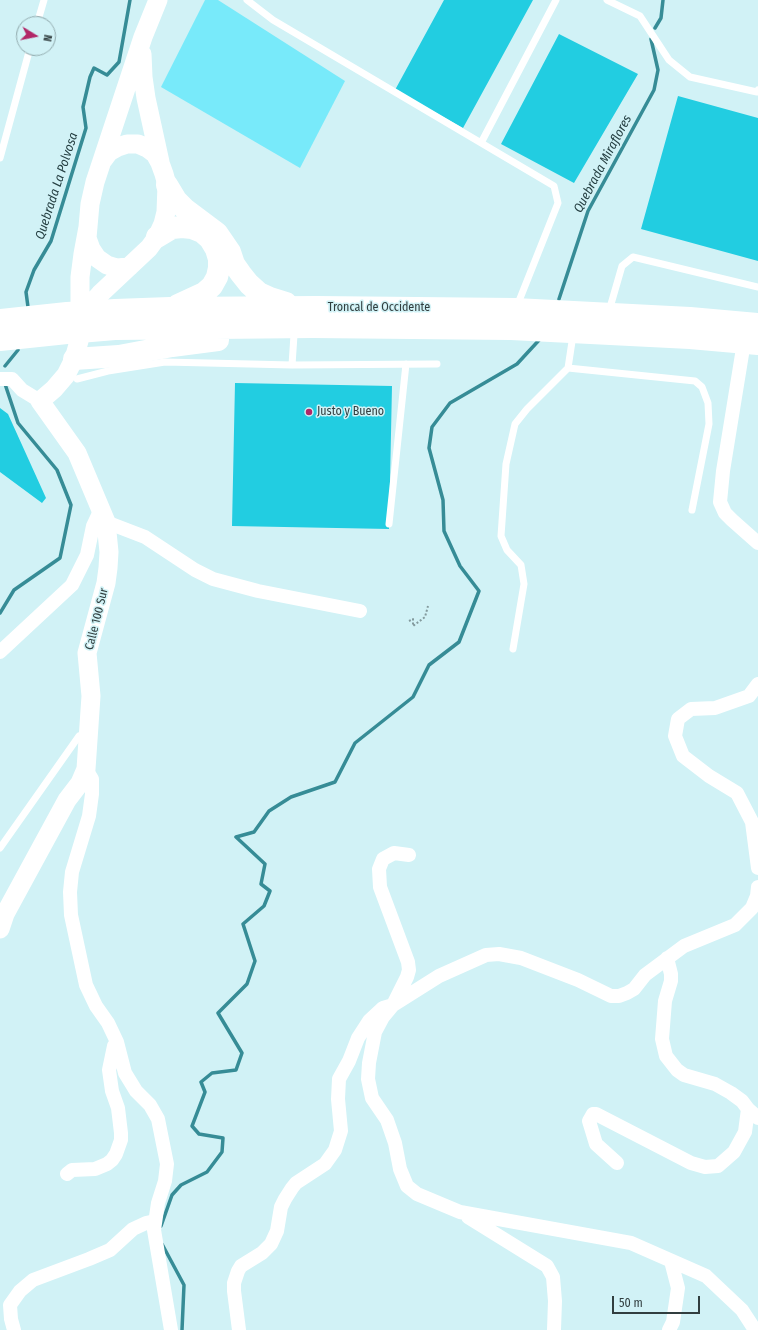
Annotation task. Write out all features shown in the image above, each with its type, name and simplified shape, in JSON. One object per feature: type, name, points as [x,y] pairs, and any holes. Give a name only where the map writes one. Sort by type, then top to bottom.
[{"type":"highway","points":[[167,185],[176,200],[185,209],[217,233],[230,252],[234,264],[241,274],[259,293],[284,302],[317,307]]},
{"type":"highway","points":[[157,236],[172,228],[192,228],[202,232],[210,239],[216,249],[219,259],[217,277],[212,286],[204,293],[170,308]]},
{"type":"highway","name":"Troncal de Occidente","points":[[115,320],[170,308],[317,307],[515,309],[690,318],[758,324]]},
{"type":"highway","name":"Troncal de Occidente","points":[[0,320],[71,323],[115,320],[313,327],[511,329],[751,343]]},
{"type":"highway","name":"Troncal de Occidente","points":[[0,340],[71,323]]},
{"type":"highway","points":[[76,369],[119,356],[172,346],[219,340],[393,328]]},
{"type":"street","points":[[128,267],[118,268],[106,265],[97,258],[91,249],[88,238],[90,204],[93,189],[143,37],[158,0]]},
{"type":"street","points":[[143,37],[141,59],[143,77],[160,163]]},
{"type":"street","points":[[71,323],[128,267],[145,253],[157,236],[163,224],[166,212],[167,185],[160,163],[155,154],[138,144],[128,144],[118,146],[109,152],[103,160]]},
{"type":"street","points":[[40,401],[54,389],[66,375],[76,369],[79,341],[71,323],[80,277],[82,254],[88,227]]},
{"type":"street","points":[[751,343],[723,471],[720,502],[725,512],[732,520],[758,543]]},
{"type":"street","name":"Calle 100 Sur","points":[[0,379],[12,379],[22,390],[40,401],[77,453],[103,516],[109,552],[106,583],[87,653],[90,696],[86,768],[80,783],[67,800],[5,914],[0,929]]},
{"type":"street","points":[[0,652],[72,585],[87,555],[93,526],[103,516],[146,537],[195,570],[213,579],[258,591],[360,611]]},
{"type":"street","points":[[758,684],[749,696],[714,708],[691,710],[678,719],[675,736],[682,756],[709,776],[737,793],[752,822],[758,868]]},
{"type":"street","points":[[86,768],[92,779],[91,805],[72,872],[70,892],[71,915],[86,985],[96,1006],[111,1028],[118,1042],[125,1073],[136,1091],[150,1105],[158,1119],[167,1164],[165,1181],[158,1203],[154,1230],[171,1330]]},
{"type":"street","points":[[409,855],[394,853],[383,859],[379,869],[380,887],[408,962],[409,970],[393,1005],[375,1032],[369,1063],[368,1079],[372,1098],[387,1120],[395,1143],[400,1169],[407,1186],[417,1194],[460,1212],[547,1266],[553,1277],[555,1301],[554,1330]]},
{"type":"street","points":[[239,1330],[234,1283],[240,1266],[262,1253],[270,1244],[279,1224],[281,1207],[288,1193],[296,1183],[325,1164],[336,1150],[341,1131],[338,1099],[339,1079],[349,1061],[358,1038],[369,1021],[383,1008],[393,1005],[439,976],[486,956],[499,954],[521,958],[578,980],[610,996],[627,994],[634,989],[645,975],[684,946],[735,925],[752,908],[757,896],[758,886]]},
{"type":"street","points":[[617,1163],[596,1144],[589,1121],[593,1114],[596,1114],[691,1163],[705,1168],[718,1166],[734,1152],[753,1113],[742,1101],[719,1086],[684,1075],[671,1064],[666,1056],[662,1039],[665,1000],[671,981],[667,958]]},
{"type":"street","points":[[67,1174],[72,1170],[95,1169],[102,1167],[112,1160],[119,1147],[121,1126],[118,1108],[112,1091],[109,1070],[114,1046],[118,1042]]},
{"type":"street","points":[[460,1212],[631,1243],[706,1276],[742,1310],[755,1330]]},
{"type":"street","points":[[14,1330],[11,1319],[10,1305],[20,1291],[34,1280],[110,1250],[134,1229],[146,1223],[155,1221]]},
{"type":"street","points":[[669,1330],[674,1322],[678,1288],[671,1261]]},
{"type":"lane","points":[[39,16],[44,0]]},
{"type":"lane","points":[[247,0],[273,20],[554,186],[558,203],[515,309]]},
{"type":"lane","points":[[481,143],[556,0]]},
{"type":"lane","points":[[607,0],[640,16],[669,60],[690,77],[756,92],[758,90]]},
{"type":"lane","points":[[0,158],[28,56]]},
{"type":"lane","points":[[609,314],[622,266],[633,256],[758,287]]},
{"type":"lane","points":[[513,649],[524,584],[521,565],[507,550],[501,536],[506,464],[516,424],[527,409],[568,368],[574,333]]},
{"type":"lane","points":[[292,365],[294,335]]},
{"type":"lane","points":[[76,369],[108,371],[165,362],[292,365],[436,364]]},
{"type":"lane","points":[[389,524],[406,364]]},
{"type":"lane","points":[[568,368],[695,381],[702,387],[708,403],[709,424],[692,510]]},
{"type":"lane","points":[[0,848],[79,736]]},
{"type":"path","points":[[409,621],[412,619],[413,626],[419,622],[425,617],[428,606]]},
{"type":"shaded area","points":[[205,0],[218,0],[345,81],[300,168],[161,87]]},
{"type":"building","points":[[444,0],[533,0],[463,128],[395,90]]},
{"type":"building","points":[[559,34],[638,74],[574,183],[501,144]]},
{"type":"building","points":[[678,96],[758,118],[758,261],[641,229]]},
{"type":"building","points":[[235,383],[392,386],[389,529],[232,526]]},
{"type":"building","points":[[0,408],[8,414],[46,498],[42,503],[0,472]]},
{"type":"waterway","name":"Quebrada La Polvosa","points":[[28,307],[26,292],[34,270],[51,241],[86,128],[83,107],[90,77],[94,68],[107,75],[119,62],[130,0]]},
{"type":"waterway","name":"Quebrada Miraflores","points":[[655,28],[661,18],[663,0]]},
{"type":"waterway","name":"Quebrada Miraflores","points":[[559,299],[588,211],[654,90],[658,70],[651,39]]},
{"type":"waterway","name":"Quebrada Miraflores","points":[[161,1226],[172,1195],[181,1185],[207,1172],[222,1152],[223,1138],[199,1134],[192,1126],[205,1092],[201,1082],[212,1073],[236,1070],[242,1053],[218,1013],[247,984],[255,961],[243,924],[264,906],[270,891],[261,884],[265,864],[236,837],[254,832],[269,811],[291,797],[335,782],[355,743],[413,697],[429,665],[459,642],[479,591],[460,566],[444,531],[443,500],[429,448],[432,427],[450,403],[517,364],[541,338]]},
{"type":"waterway","name":"Quebrada La Polvosa","points":[[5,366],[18,350]]},
{"type":"waterway","name":"Quebrada La Polvosa","points":[[0,613],[14,590],[60,558],[71,505],[57,470],[18,423],[5,384]]},
{"type":"waterway","name":"Quebrada Miraflores","points":[[162,1244],[184,1285],[182,1330]]},
{"type":"place","name":"Justo y Bueno","points":[[309,412]]}]
